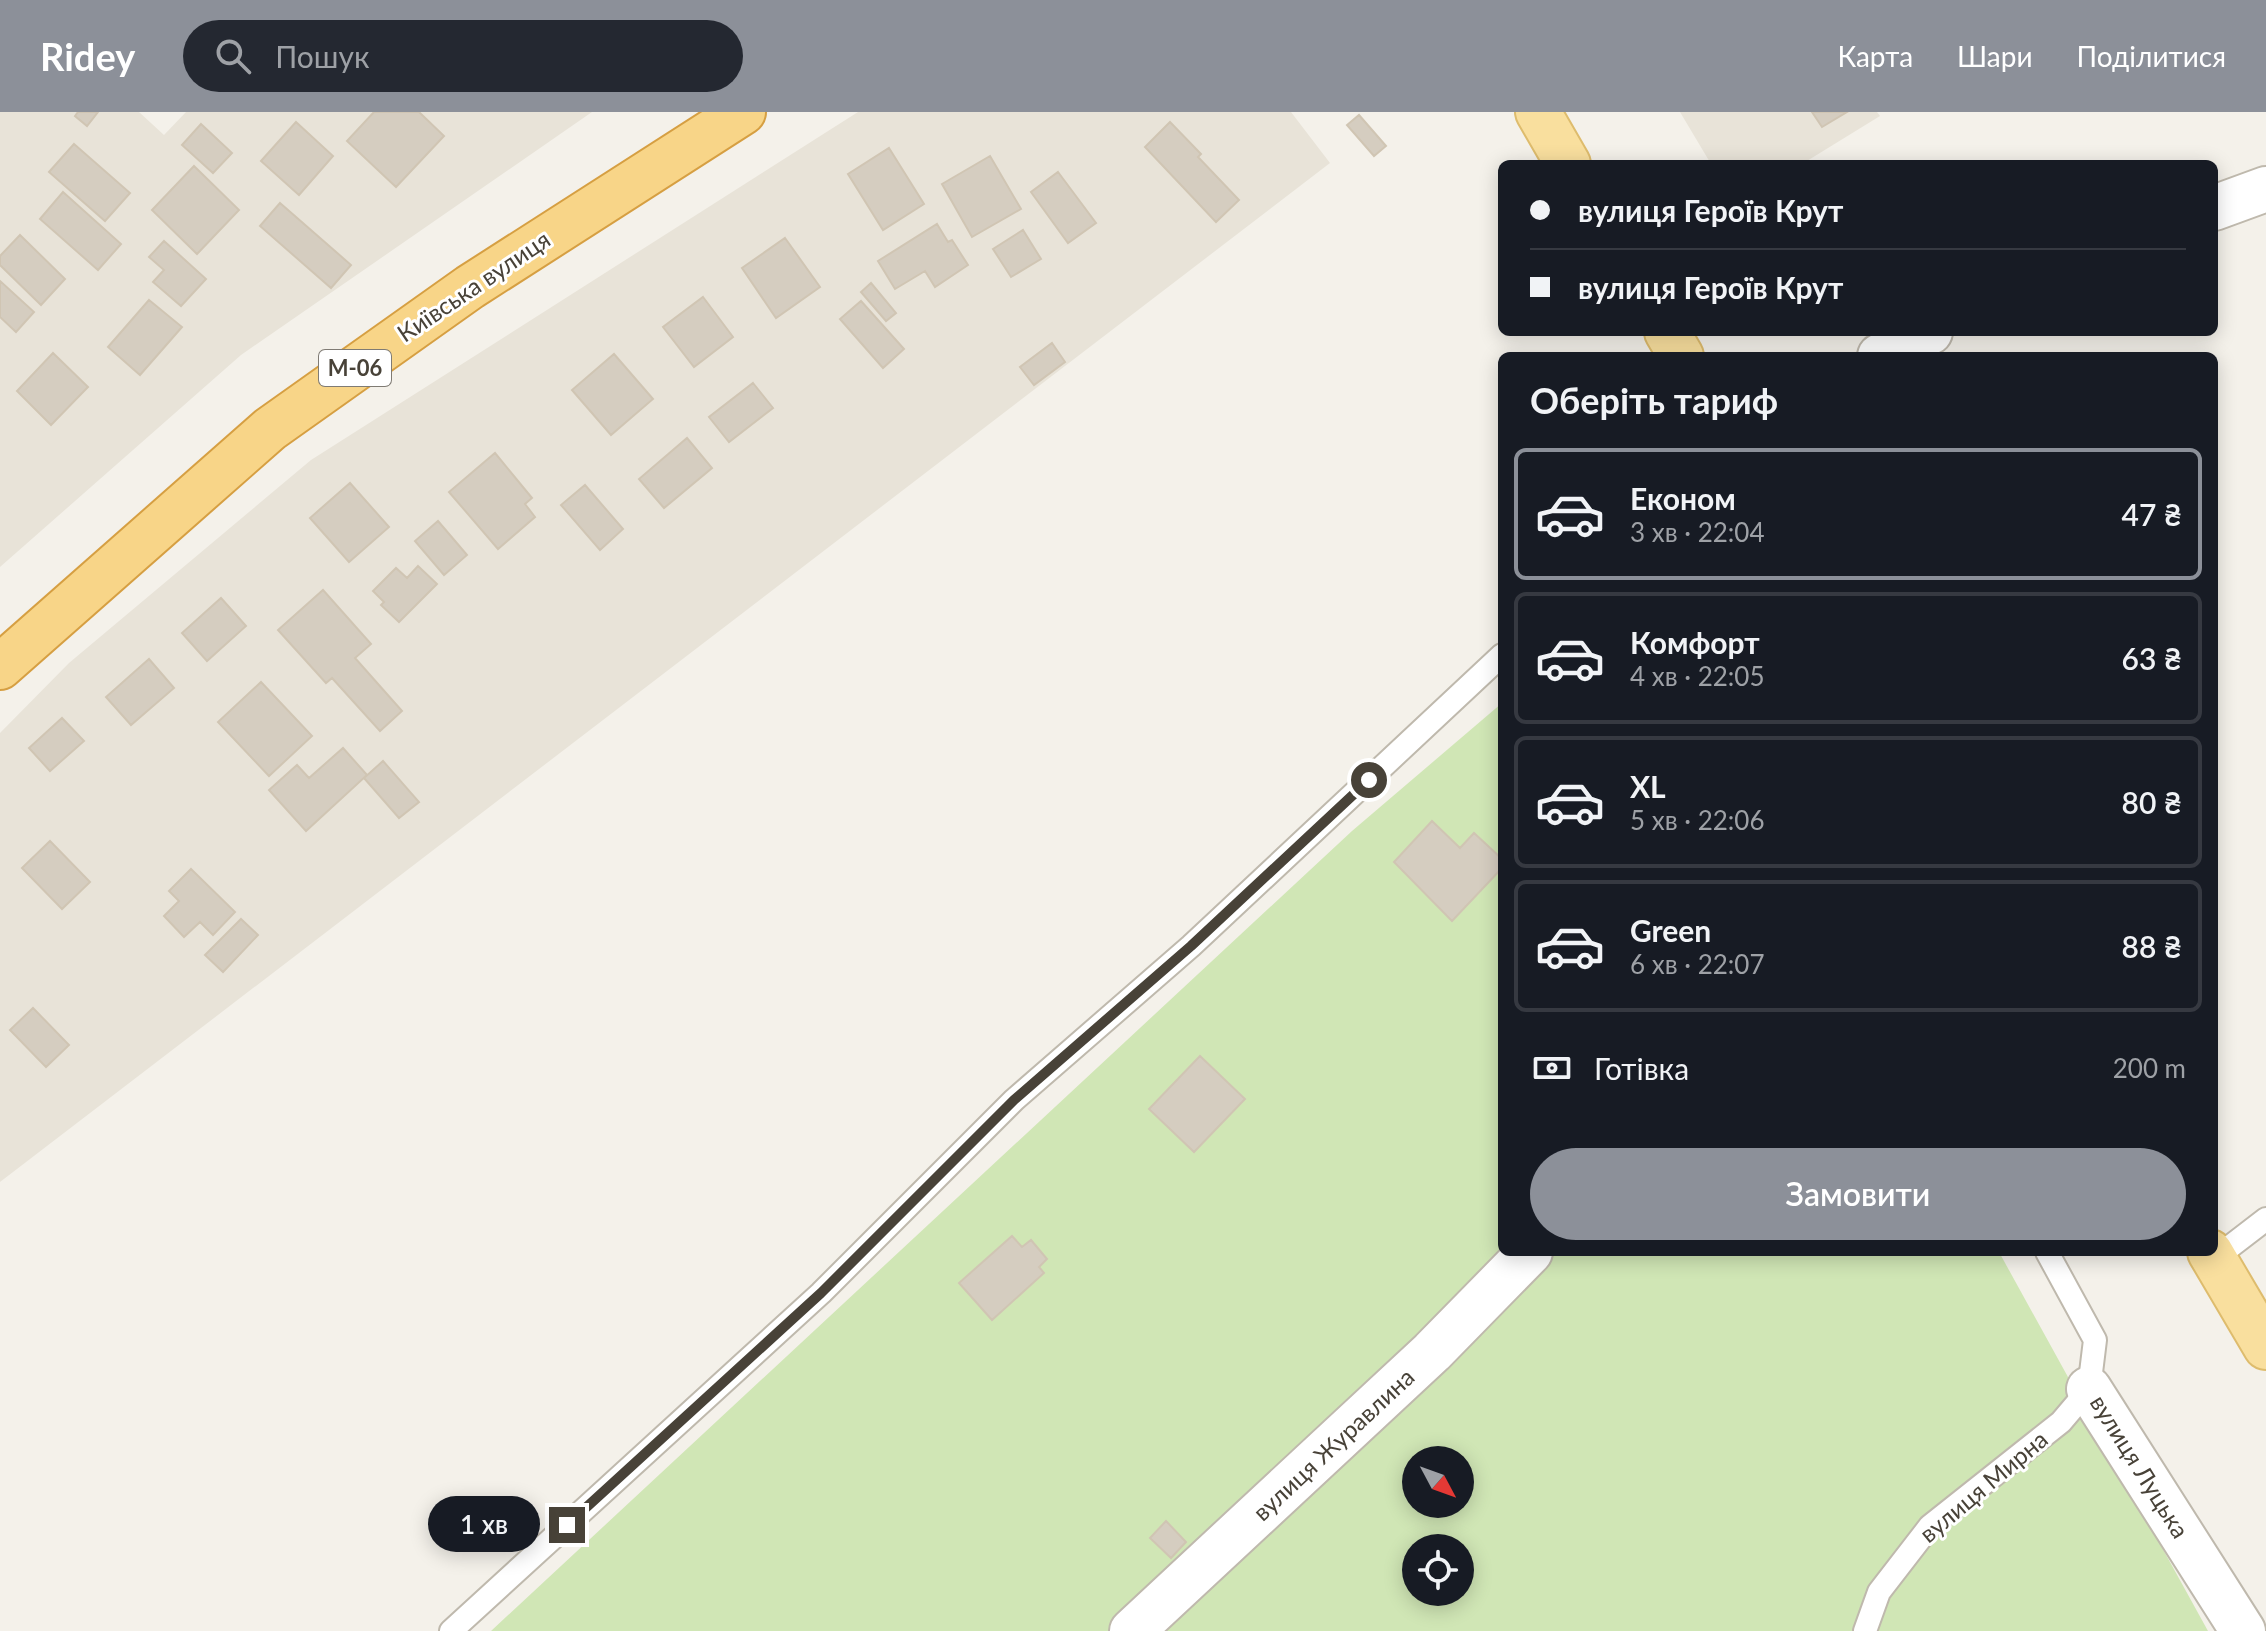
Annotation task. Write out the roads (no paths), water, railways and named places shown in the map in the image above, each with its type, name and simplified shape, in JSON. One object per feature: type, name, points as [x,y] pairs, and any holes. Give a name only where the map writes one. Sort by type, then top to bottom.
[{"type":"highway","name":"Київська вулиця","points":[[0,667],[270,429],[470,287],[743,112]]},
{"type":"main road","points":[[1538,112],[1566,160]]},
{"type":"main road","points":[[2212,1256],[2266,1347]]},
{"type":"street","points":[[2218,207],[2266,189]]},
{"type":"street","points":[[1888,352],[1922,336]]},
{"type":"street","name":"вулиця Журавлина","points":[[1132,1631],[1432,1352],[1526,1256]]},
{"type":"street","name":"вулиця Луцька","points":[[2089,1389],[2243,1631]]},
{"type":"lane","points":[[451,1631],[821,1293],[1014,1100],[1191,946],[1498,659]]},
{"type":"lane","points":[[2218,1252],[2266,1219]]},
{"type":"lane","name":"вулиця Луцька","points":[[2049,1256],[2095,1340],[2089,1389]]},
{"type":"lane","name":"вулиця Мирна","points":[[1865,1631],[1879,1592],[1930,1526],[2061,1422],[2089,1389]]}]
